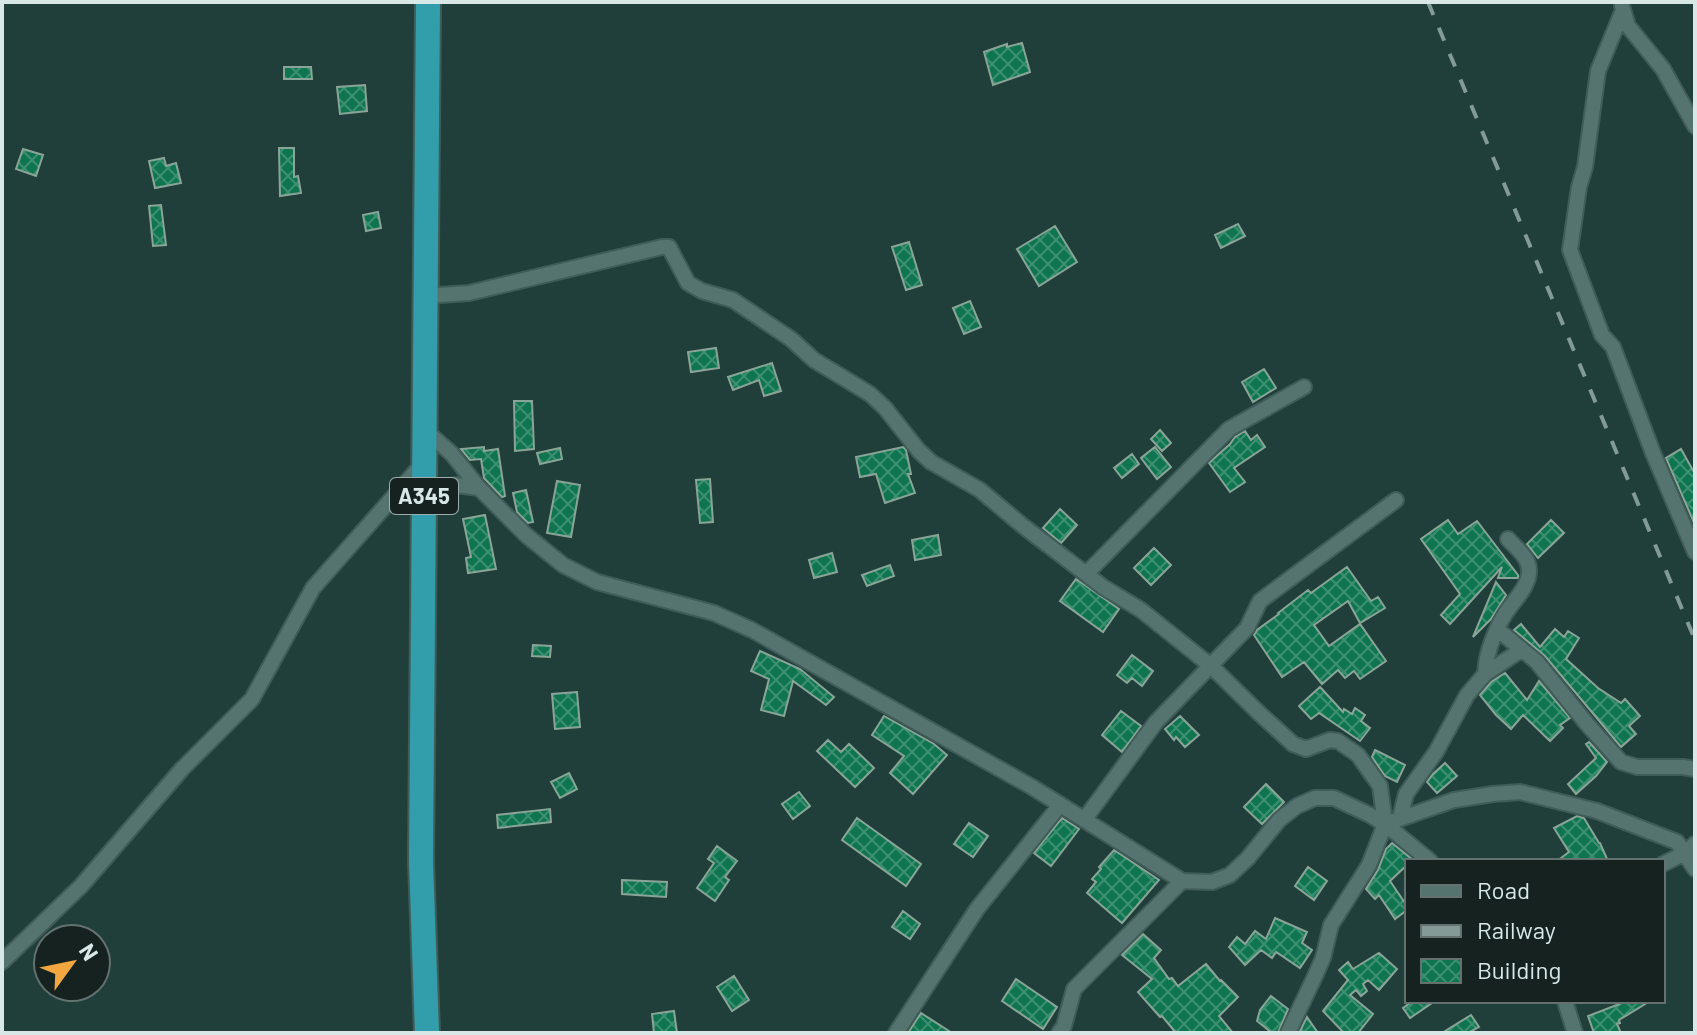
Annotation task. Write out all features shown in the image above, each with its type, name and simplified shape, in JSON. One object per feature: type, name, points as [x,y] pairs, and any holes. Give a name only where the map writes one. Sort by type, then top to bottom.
[{"type":"highway","name":"A345","points":[[427,1033],[421,861],[428,2]]},
{"type":"street","points":[[1622,6],[1628,26],[1663,69],[1695,126]]},
{"type":"street","points":[[1622,6],[1598,71],[1570,250],[1602,335],[1613,347],[1695,552]]},
{"type":"street","points":[[425,296],[469,293],[669,247],[688,283],[702,291],[733,300],[791,339],[814,360],[870,394],[931,462],[980,490],[1103,587],[1141,610],[1211,666],[1293,744],[1306,749],[1330,740],[1338,741],[1358,755],[1380,786],[1385,824],[1369,865],[1331,925],[1323,958],[1288,1033]]},
{"type":"street","points":[[1086,574],[1229,429],[1304,387]]},
{"type":"street","points":[[425,430],[452,454],[479,488],[526,535],[563,565],[597,582],[714,613],[752,630],[1032,787],[1182,881],[1212,882],[1230,875],[1279,820],[1297,806],[1315,798],[1334,798],[1368,814],[1428,859]]},
{"type":"street","points":[[2,962],[81,886],[182,769],[252,699],[313,588],[425,461]]},
{"type":"street","points":[[424,492],[456,485],[479,488]]},
{"type":"street","points":[[1084,820],[1156,722],[1247,628],[1260,601],[1396,500]]},
{"type":"street","points":[[1485,674],[1497,629],[1528,580],[1530,567],[1508,539]]},
{"type":"street","points":[[1497,629],[1537,662],[1621,762],[1637,767],[1695,769]]},
{"type":"street","points":[[1400,818],[1406,794],[1436,752],[1467,695],[1485,674],[1521,650]]},
{"type":"street","points":[[1385,824],[1454,800],[1520,792],[1597,811],[1677,842],[1690,849],[1695,869]]},
{"type":"street","points":[[896,1033],[977,909],[1060,805]]},
{"type":"street","points":[[1665,863],[1690,849]]},
{"type":"street","points":[[1063,1031],[1074,989],[1182,881]]},
{"type":"street","points":[[1566,1003],[1575,1033]]},
{"type":"building","points":[[1022,43],[1030,72],[993,85],[984,52],[1007,44],[1007,47]]},
{"type":"building","points":[[284,67],[311,67],[312,79],[284,79]]},
{"type":"building","points":[[365,85],[367,111],[340,114],[337,87]]},
{"type":"building","points":[[279,148],[294,148],[294,177],[298,176],[301,193],[280,196]]},
{"type":"building","points":[[23,149],[43,155],[36,176],[16,169]]},
{"type":"building","points":[[164,158],[166,166],[176,163],[181,183],[155,188],[149,161]]},
{"type":"building","points":[[161,205],[166,245],[153,246],[149,206]]},
{"type":"building","points":[[378,212],[381,228],[366,231],[363,215]]},
{"type":"building","points":[[1238,224],[1245,236],[1221,248],[1215,235]]},
{"type":"building","points":[[1055,226],[1077,262],[1039,286],[1017,249]]},
{"type":"building","points":[[909,242],[922,285],[906,290],[892,247]]},
{"type":"building","points":[[970,301],[981,327],[964,334],[953,308]]},
{"type":"building","points":[[716,348],[719,368],[691,372],[688,352]]},
{"type":"building","points":[[772,363],[781,391],[764,396],[759,380],[733,390],[728,377]]},
{"type":"building","points":[[1264,369],[1276,388],[1253,402],[1242,382]]},
{"type":"building","points":[[514,401],[532,401],[534,449],[515,451]]},
{"type":"building","points":[[1160,430],[1171,443],[1162,451],[1151,439]]},
{"type":"building","points":[[1245,431],[1251,440],[1257,435],[1265,447],[1234,468],[1245,482],[1230,492],[1209,463]]},
{"type":"building","points":[[484,447],[484,451],[498,449],[505,496],[502,497],[484,478],[481,459],[470,460],[461,449]]},
{"type":"building","points":[[903,447],[915,493],[885,503],[876,474],[860,477],[856,457]]},
{"type":"building","points":[[1155,447],[1171,467],[1157,479],[1141,458]]},
{"type":"building","points":[[560,448],[562,459],[540,464],[537,453]]},
{"type":"building","points":[[1681,449],[1695,474],[1695,525],[1666,458]]},
{"type":"building","points":[[1132,454],[1139,464],[1122,478],[1114,468]]},
{"type":"building","points":[[710,479],[713,522],[700,523],[696,480]]},
{"type":"building","points":[[557,481],[580,485],[571,537],[547,533]]},
{"type":"building","points":[[526,490],[533,522],[528,523],[517,512],[513,493]]},
{"type":"building","points":[[1060,509],[1077,525],[1061,543],[1043,528]]},
{"type":"building","points":[[485,515],[496,569],[468,573],[466,558],[471,557],[463,519]]},
{"type":"building","points":[[1448,520],[1458,534],[1477,521],[1518,575],[1518,578],[1498,578],[1502,567],[1450,624],[1441,615],[1460,594],[1421,539]]},
{"type":"building","points":[[1551,520],[1564,533],[1538,558],[1527,544]]},
{"type":"building","points":[[938,535],[941,555],[915,560],[912,540]]},
{"type":"building","points":[[1154,548],[1171,565],[1151,585],[1134,568]]},
{"type":"building","points":[[832,553],[837,572],[814,578],[809,560]]},
{"type":"building","points":[[890,565],[894,576],[867,586],[862,575]]},
{"type":"building","points":[[1347,567],[1371,601],[1378,597],[1385,608],[1360,623],[1348,601],[1314,625],[1329,646],[1360,624],[1386,661],[1360,679],[1354,671],[1345,678],[1338,670],[1322,684],[1304,662],[1282,677],[1254,635],[1308,590],[1311,593]]},
{"type":"building","points":[[1076,579],[1119,609],[1103,632],[1060,601]]},
{"type":"building","points":[[1496,582],[1506,595],[1491,619],[1473,637]]},
{"type":"building","points":[[1521,624],[1540,647],[1555,629],[1564,637],[1568,631],[1579,638],[1566,659],[1598,688],[1621,703],[1625,699],[1640,716],[1629,726],[1636,734],[1621,747],[1545,656],[1514,630]]},
{"type":"building","points":[[533,645],[551,646],[550,657],[532,656]]},
{"type":"building","points":[[760,651],[800,669],[834,697],[826,705],[793,681],[784,716],[761,710],[769,679],[751,671]]},
{"type":"building","points":[[1132,655],[1153,671],[1142,686],[1132,678],[1127,683],[1117,675]]},
{"type":"building","points":[[1505,673],[1527,700],[1539,681],[1570,718],[1560,725],[1563,728],[1550,741],[1523,715],[1511,729],[1480,695],[1491,682]]},
{"type":"building","points":[[1320,687],[1343,712],[1344,709],[1352,714],[1355,708],[1365,715],[1361,721],[1370,728],[1360,741],[1319,713],[1311,719],[1299,706]]},
{"type":"building","points":[[577,692],[580,727],[555,729],[552,694]]},
{"type":"building","points":[[1121,711],[1141,726],[1122,752],[1102,735]]},
{"type":"building","points":[[884,716],[934,744],[947,755],[913,794],[890,773],[904,756],[872,735]]},
{"type":"building","points":[[1180,716],[1199,735],[1185,747],[1165,729]]},
{"type":"building","points":[[828,740],[841,752],[849,744],[874,768],[855,787],[817,751]]},
{"type":"building","points":[[1589,742],[1607,762],[1576,794],[1568,784],[1596,758],[1586,744]]},
{"type":"building","points":[[1375,750],[1405,765],[1397,782],[1385,776],[1372,757]]},
{"type":"building","points":[[1445,763],[1457,776],[1437,793],[1427,782]]},
{"type":"building","points":[[569,773],[577,789],[560,798],[551,782]]},
{"type":"building","points":[[1266,784],[1284,802],[1262,824],[1244,807]]},
{"type":"building","points":[[799,792],[810,806],[793,819],[782,804]]},
{"type":"building","points":[[550,809],[551,822],[498,828],[497,815]]},
{"type":"building","points":[[1577,816],[1584,818],[1607,859],[1560,859],[1569,852],[1554,828]]},
{"type":"building","points":[[857,818],[921,864],[906,886],[842,840]]},
{"type":"building","points":[[1062,818],[1079,829],[1051,866],[1034,853]]},
{"type":"building","points":[[969,823],[988,836],[973,857],[954,844]]},
{"type":"building","points":[[1392,843],[1412,859],[1405,859],[1405,867],[1390,881],[1405,903],[1405,912],[1395,919],[1379,895],[1375,899],[1366,889]]},
{"type":"building","points":[[717,846],[737,861],[725,877],[729,880],[715,901],[697,888],[714,863],[708,859]]},
{"type":"building","points":[[1114,850],[1159,880],[1122,923],[1087,893],[1096,882],[1092,879],[1101,869],[1099,867]]},
{"type":"building","points":[[1308,867],[1327,881],[1314,900],[1295,886]]},
{"type":"building","points":[[622,880],[667,882],[666,897],[622,894]]},
{"type":"building","points":[[903,911],[920,924],[910,939],[892,927]]},
{"type":"building","points":[[1275,918],[1307,932],[1302,943],[1312,950],[1300,968],[1276,952],[1272,958],[1261,950],[1245,965],[1229,947],[1237,937],[1245,944],[1255,931],[1266,939]]},
{"type":"building","points":[[1143,934],[1161,950],[1154,958],[1178,986],[1206,964],[1238,997],[1219,1016],[1233,1033],[1176,1033],[1160,1017],[1138,992],[1152,979],[1122,955]]},
{"type":"building","points":[[1379,953],[1397,969],[1379,990],[1368,980],[1363,984],[1367,991],[1361,996],[1356,990],[1350,995],[1373,1014],[1358,1033],[1344,1033],[1323,1011],[1348,980],[1339,970],[1348,962],[1353,969]]},
{"type":"building","points":[[734,976],[749,1000],[732,1011],[717,987]]},
{"type":"building","points":[[1016,979],[1057,1007],[1043,1029],[1002,1001]]},
{"type":"building","points":[[1271,996],[1288,1009],[1278,1033],[1272,1033],[1257,1021],[1260,1010]]},
{"type":"building","points":[[1410,1003],[1432,1003],[1410,1018],[1403,1008]]},
{"type":"building","points":[[1622,1003],[1647,1003],[1619,1020],[1617,1024],[1621,1033],[1594,1033],[1588,1016]]},
{"type":"building","points":[[674,1011],[677,1033],[654,1033],[652,1014]]},
{"type":"building","points":[[921,1013],[952,1033],[908,1033]]},
{"type":"building","points":[[1471,1015],[1479,1027],[1468,1033],[1442,1033]]},
{"type":"building","points":[[1307,1017],[1318,1033],[1299,1033]]},
{"type":"railway","points":[[1428,2],[1695,640]]}]
